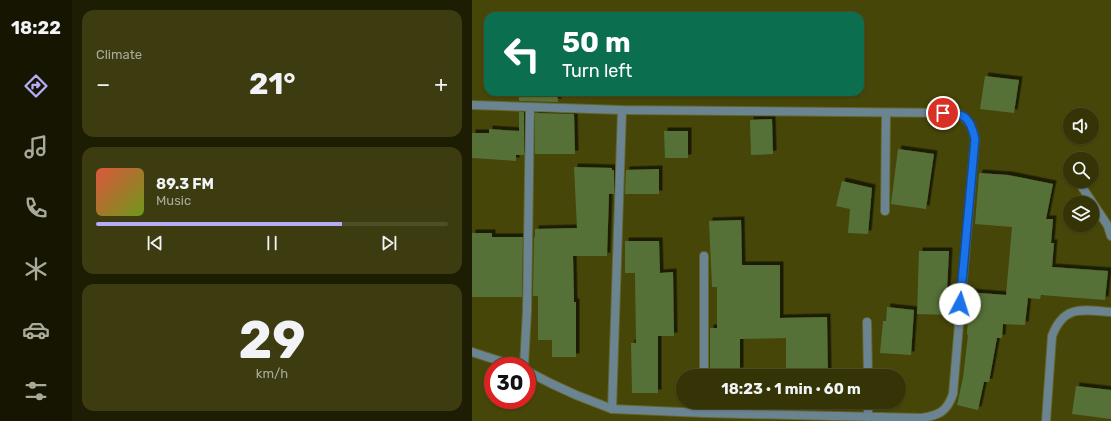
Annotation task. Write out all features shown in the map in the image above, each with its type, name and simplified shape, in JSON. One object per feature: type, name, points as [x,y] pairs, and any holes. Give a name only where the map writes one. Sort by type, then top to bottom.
[{"type":"street","points":[[472,105],[622,110],[957,113],[966,118],[972,127],[975,139],[953,394],[949,405],[942,412],[928,417],[868,417],[612,409],[576,395],[536,375]]},
{"type":"street","points":[[525,357],[528,311],[530,107]]},
{"type":"street","points":[[612,409],[622,110]]},
{"type":"street","points":[[885,212],[886,113]]},
{"type":"street","points":[[1083,188],[1108,226],[1111,236]]},
{"type":"street","points":[[704,256],[704,369]]},
{"type":"street","points":[[1046,421],[1052,336],[1056,326],[1064,317],[1072,312],[1111,312]]},
{"type":"street","points":[[867,322],[868,369]]},
{"type":"street","points":[[472,352],[487,357]]},
{"type":"street","points":[[868,409],[868,417]]},
{"type":"building","points":[[985,76],[1019,80],[1014,113],[980,109]]},
{"type":"building","points":[[519,96],[557,96],[558,102],[519,101]]},
{"type":"building","points":[[519,112],[524,112],[524,155],[516,155],[516,161],[472,158],[472,133],[489,133],[489,129],[519,131]]},
{"type":"building","points":[[535,113],[574,114],[575,154],[535,154]]},
{"type":"building","points":[[772,119],[773,154],[751,155],[750,120]]},
{"type":"building","points":[[664,131],[688,131],[688,158],[665,158]]},
{"type":"building","points":[[898,149],[934,154],[926,209],[891,204]]},
{"type":"building","points":[[574,167],[612,168],[612,170],[614,170],[614,194],[609,194],[607,256],[573,256],[574,302],[576,302],[576,357],[552,357],[552,340],[538,340],[538,296],[533,296],[534,237],[535,229],[577,228]]},
{"type":"building","points":[[659,169],[659,194],[625,194],[626,170]]},
{"type":"building","points":[[979,173],[1008,175],[1053,184],[1046,219],[1053,219],[1051,243],[1054,243],[1052,267],[1108,271],[1105,300],[1041,295],[1040,299],[1028,298],[1025,325],[1003,324],[1002,338],[997,338],[989,382],[984,382],[978,410],[957,405],[963,378],[968,335],[968,315],[965,315],[967,292],[1006,295],[1012,227],[975,224]]},
{"type":"building","points":[[842,181],[872,188],[868,234],[848,233],[850,209],[836,206]]},
{"type":"building","points":[[741,220],[742,265],[780,265],[780,318],[827,317],[828,369],[786,369],[786,338],[740,339],[740,369],[710,369],[710,328],[717,328],[717,287],[712,287],[709,221]]},
{"type":"building","points":[[472,233],[492,233],[492,237],[523,237],[522,297],[472,297]]},
{"type":"building","points":[[625,241],[659,241],[660,273],[673,272],[674,336],[658,336],[658,393],[632,393],[631,343],[636,343],[635,273],[625,273]]},
{"type":"building","points":[[919,251],[949,251],[947,290],[956,291],[954,315],[917,314]]},
{"type":"building","points":[[887,307],[914,310],[911,355],[880,353],[883,321],[886,321]]},
{"type":"building","points":[[1076,386],[1111,390],[1111,419],[1072,414]]},
{"type":"route","points":[[943,113],[957,113],[966,118],[972,127],[975,139],[960,304]]}]
